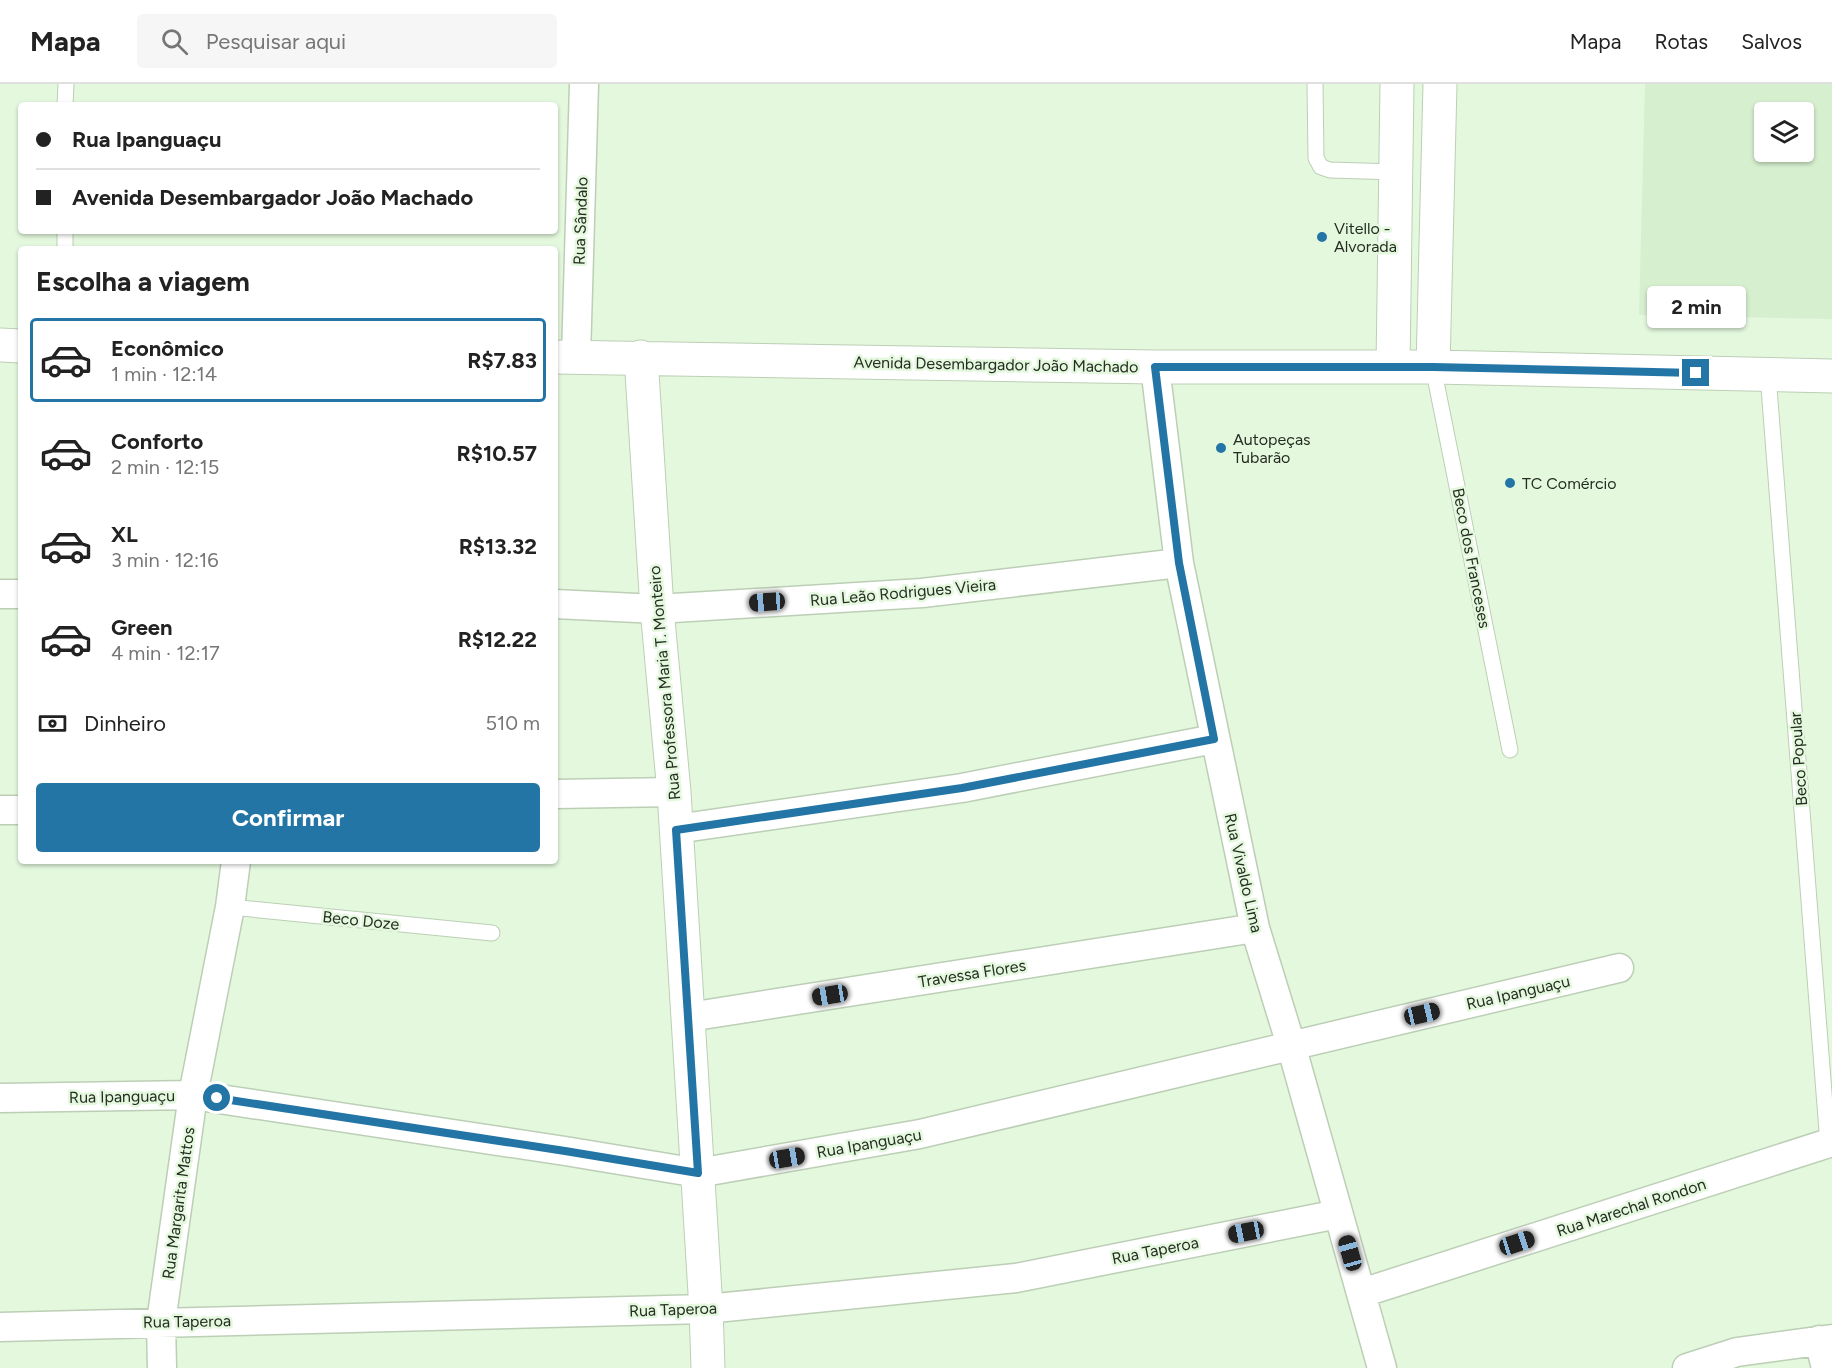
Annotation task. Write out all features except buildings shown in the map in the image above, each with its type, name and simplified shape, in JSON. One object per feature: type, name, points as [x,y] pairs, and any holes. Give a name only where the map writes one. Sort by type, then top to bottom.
[{"type":"street","name":"Rua Sândalo","points":[[566,357],[584,84]]},
{"type":"street","points":[[1393,367],[1397,84]]},
{"type":"street","points":[[1433,367],[1440,84]]},
{"type":"street","points":[[0,345],[18,346]]},
{"type":"street","name":"Avenida Desembargador João Machado","points":[[566,357],[1155,367],[1433,367],[1832,376]]},
{"type":"street","name":"Rua Professora Maria T. Monteiro","points":[[642,357],[657,609],[674,792],[689,1017],[708,1368]]},
{"type":"street","name":"Rua Vivaldo Lima","points":[[1155,367],[1179,563],[1255,928],[1291,1045],[1382,1368]]},
{"type":"street","name":"Rua Leão Rodrigues Vieira","points":[[558,604],[657,609],[922,593],[1179,563]]},
{"type":"street","points":[[0,594],[18,594]]},
{"type":"street","points":[[676,830],[962,788],[1214,739]]},
{"type":"street","points":[[558,794],[674,792]]},
{"type":"street","points":[[0,810],[18,810]]},
{"type":"street","name":"Rua Margarita Mattos","points":[[162,1368],[161,1322],[193,1095],[230,907],[236,864]]},
{"type":"street","name":"Travessa Flores","points":[[689,1017],[1255,928]]},
{"type":"street","name":"Rua Ipanguaçu","points":[[0,1098],[193,1095],[698,1173],[920,1134],[1619,968]]},
{"type":"street","name":"Rua Marechal Rondon","points":[[1362,1293],[1830,1143]]},
{"type":"street","name":"Rua Taperoa","points":[[0,1327],[706,1309],[1016,1278],[1338,1214]]},
{"type":"street","points":[[1687,1368],[1737,1352],[1825,1339],[1826,1368]]},
{"type":"lane","points":[[66,84],[66,102]]},
{"type":"lane","points":[[1315,84],[1316,158],[1321,167],[1330,170],[1396,172]]},
{"type":"lane","name":"Beco dos Franceses","points":[[1433,367],[1510,750]]},
{"type":"lane","name":"Beco Popular","points":[[1768,375],[1830,1143]]},
{"type":"lane","name":"Beco Doze","points":[[230,907],[492,933]]},
{"type":"shaded area","points":[[1645,84],[1832,84],[1832,319],[1639,315]]},
{"type":"place","name":"Vitello - Alvorada","points":[[1322,237]]},
{"type":"place","name":"Autopeças Tubarão","points":[[1221,448]]},
{"type":"place","name":"TC Comércio","points":[[1510,483]]},
{"type":"route","points":[[217,1098],[698,1173],[676,830],[962,788],[1214,739],[1179,563],[1155,367],[1433,367],[1696,373]]}]
